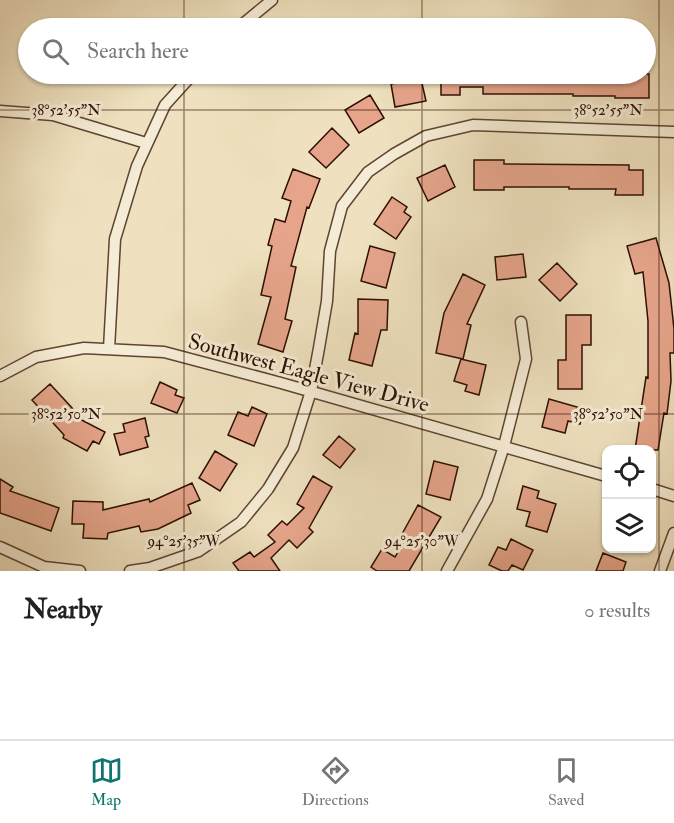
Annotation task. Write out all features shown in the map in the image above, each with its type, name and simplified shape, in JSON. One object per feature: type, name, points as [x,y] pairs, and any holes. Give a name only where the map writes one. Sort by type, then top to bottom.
[{"type":"street","points":[[250,18],[272,0]]},
{"type":"street","points":[[109,349],[115,239],[146,143],[165,105],[184,84]]},
{"type":"street","points":[[0,111],[53,115],[146,143]]},
{"type":"street","points":[[130,571],[150,568],[199,551],[241,522],[268,489],[293,448],[310,392],[327,301],[330,251],[342,206],[368,172],[426,136],[473,125],[674,132]]},
{"type":"street","points":[[447,571],[487,499],[504,446],[526,359],[521,322]]},
{"type":"street","name":"Southwest Eagle View Drive","points":[[0,376],[36,357],[84,348],[164,352],[602,475]]},
{"type":"street","points":[[656,491],[674,496]]},
{"type":"street","points":[[660,571],[674,533]]},
{"type":"street","points":[[0,547],[44,567],[80,571]]},
{"type":"building","points":[[391,84],[422,84],[426,101],[395,107]]},
{"type":"building","points":[[441,84],[649,84],[649,98],[573,96],[573,94],[483,94],[483,87],[460,87],[460,95],[441,95]]},
{"type":"building","points":[[370,95],[384,118],[359,133],[345,110]]},
{"type":"building","points":[[332,128],[349,145],[326,168],[309,152]]},
{"type":"building","points":[[474,160],[504,160],[504,164],[629,165],[629,170],[643,170],[643,195],[615,195],[616,189],[569,189],[569,187],[504,187],[504,190],[474,190]]},
{"type":"building","points":[[445,165],[455,187],[428,201],[417,178]]},
{"type":"building","points":[[293,169],[320,179],[309,208],[307,207],[291,266],[296,267],[285,319],[292,321],[283,352],[258,344],[271,297],[261,295],[272,246],[268,245],[275,219],[285,222],[291,201],[282,198]]},
{"type":"building","points":[[392,197],[407,207],[404,212],[411,217],[396,239],[374,224]]},
{"type":"building","points":[[656,238],[669,283],[674,353],[670,353],[671,381],[667,414],[664,413],[658,450],[656,450],[656,445],[636,445],[646,377],[648,378],[648,321],[643,272],[635,274],[627,246]]},
{"type":"building","points":[[370,246],[395,253],[386,288],[361,281]]},
{"type":"building","points":[[523,254],[526,277],[497,280],[495,257]]},
{"type":"building","points":[[557,263],[577,284],[560,301],[539,280]]},
{"type":"building","points":[[463,274],[485,285],[467,324],[471,325],[463,359],[436,353],[444,313]]},
{"type":"building","points":[[358,299],[388,300],[387,330],[381,330],[372,366],[349,360],[355,333],[358,334]]},
{"type":"building","points":[[566,315],[591,315],[591,345],[582,345],[582,389],[558,389],[558,360],[566,360]]},
{"type":"building","points":[[461,359],[486,365],[479,395],[465,391],[467,385],[454,381]]},
{"type":"building","points":[[160,382],[177,390],[175,395],[184,398],[177,413],[151,403]]},
{"type":"building","points":[[50,384],[73,409],[68,413],[105,432],[99,444],[93,441],[87,451],[63,438],[64,435],[32,400]]},
{"type":"building","points":[[549,399],[584,409],[580,424],[568,421],[565,433],[542,427]]},
{"type":"building","points":[[252,407],[267,414],[254,446],[228,435],[238,412],[248,416]]},
{"type":"building","points":[[145,418],[149,436],[145,437],[148,447],[120,455],[114,434],[125,432],[123,424]]},
{"type":"building","points":[[339,436],[355,449],[340,468],[323,455]]},
{"type":"building","points":[[215,451],[237,464],[220,491],[199,478]]},
{"type":"building","points":[[434,461],[458,467],[450,500],[426,494]]},
{"type":"building","points":[[313,476],[332,487],[309,528],[313,532],[297,548],[289,540],[271,558],[280,571],[239,571],[233,563],[250,552],[254,557],[275,542],[268,535],[282,521],[287,525],[304,508],[297,504]]},
{"type":"building","points":[[0,479],[13,487],[10,491],[59,508],[51,531],[0,513]]},
{"type":"building","points":[[192,483],[200,500],[188,505],[191,513],[158,529],[141,532],[139,526],[108,533],[107,539],[83,538],[84,524],[72,524],[73,501],[103,502],[103,510],[149,499],[150,502]]},
{"type":"building","points":[[523,486],[539,491],[537,498],[556,504],[547,532],[526,526],[530,512],[517,509]]},
{"type":"building","points":[[418,505],[441,517],[409,571],[377,571],[371,567],[382,549],[395,557],[407,536],[402,534]]},
{"type":"building","points":[[511,539],[533,550],[523,570],[512,565],[508,571],[502,571],[489,565],[498,547],[506,550]]},
{"type":"building","points":[[603,553],[626,562],[623,571],[596,571]]}]
